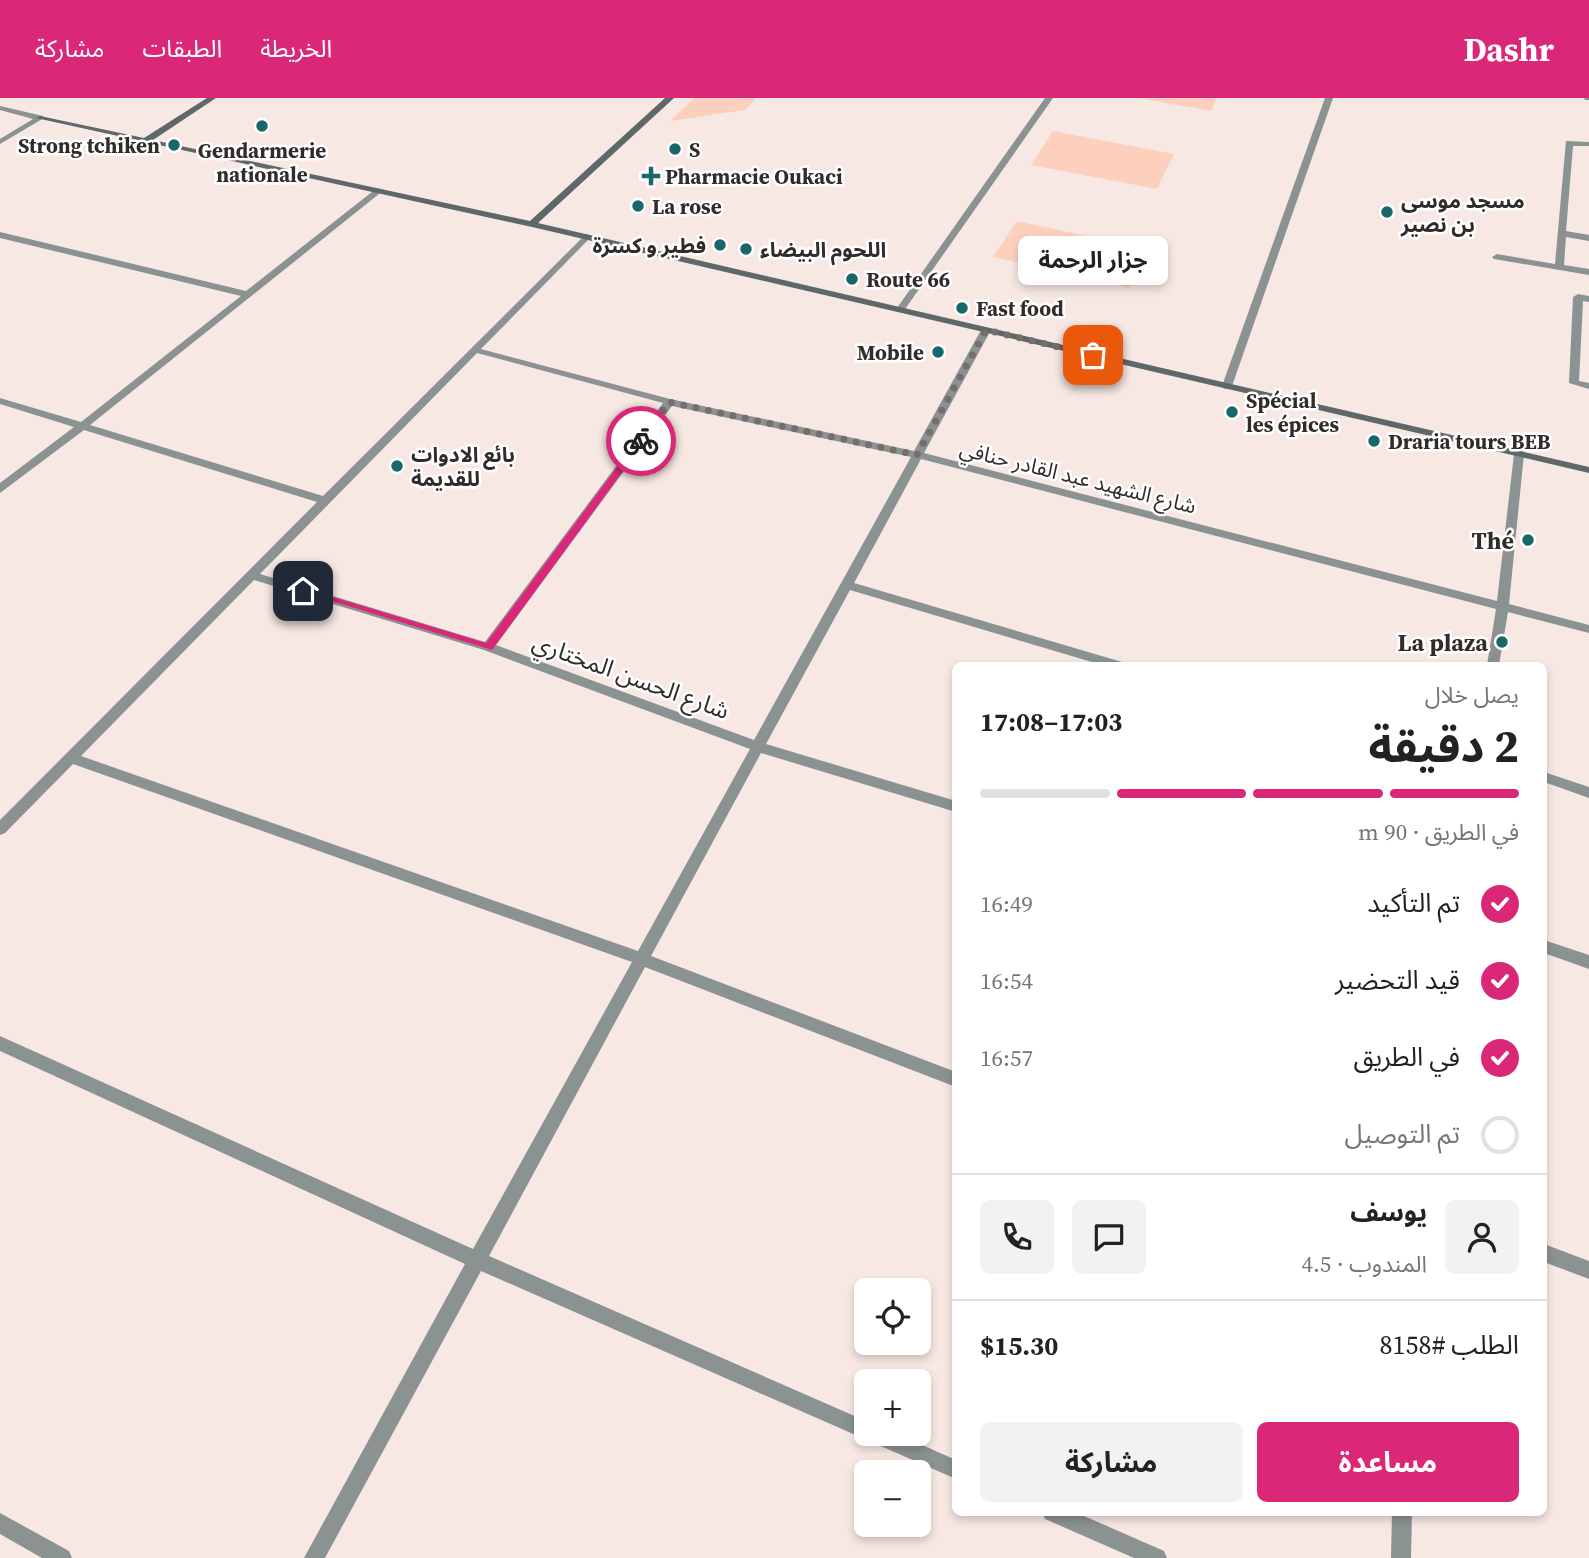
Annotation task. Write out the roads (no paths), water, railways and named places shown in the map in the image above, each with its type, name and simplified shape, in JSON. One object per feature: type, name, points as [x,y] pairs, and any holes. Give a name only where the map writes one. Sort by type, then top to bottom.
[{"type":"main road","points":[[147,140],[212,98]]},
{"type":"main road","points":[[532,225],[670,98]]},
{"type":"main road","points":[[40,118],[380,190],[1589,470]]},
{"type":"street","points":[[900,310],[1049,98]]},
{"type":"street","points":[[1227,386],[1329,98]]},
{"type":"street","points":[[0,108],[40,118]]},
{"type":"street","points":[[0,142],[40,118]]},
{"type":"street","points":[[1559,267],[1569,142],[1589,144]]},
{"type":"street","points":[[0,489],[380,190]]},
{"type":"street","points":[[1561,233],[1589,238]]},
{"type":"street","points":[[0,235],[249,295]]},
{"type":"street","points":[[0,828],[586,237]]},
{"type":"street","points":[[1497,257],[1589,272]]},
{"type":"street","points":[[1589,299],[1578,297],[1574,383],[1589,386]]},
{"type":"street","points":[[314,1558],[986,330]]},
{"type":"street","name":"شارع الشهيد عبد القادر حنافي","points":[[475,350],[669,402],[917,455],[1589,629]]},
{"type":"street","points":[[0,401],[326,501]]},
{"type":"street","points":[[488,647],[669,402]]},
{"type":"street","points":[[1494,662],[1503,606],[1519,454]]},
{"type":"street","name":"شارع الحسن المختاري","points":[[251,575],[488,647],[758,747],[952,806]]},
{"type":"street","points":[[846,585],[1108,662]]},
{"type":"street","points":[[70,757],[642,959],[952,1078]]},
{"type":"street","points":[[1547,778],[1589,793]]},
{"type":"street","points":[[1547,948],[1589,962]]},
{"type":"street","points":[[0,1043],[477,1261],[854,1426]]},
{"type":"street","points":[[1547,1254],[1589,1270]]},
{"type":"street","points":[[902,1446],[952,1468]]},
{"type":"street","points":[[1061,1516],[1157,1558]]},
{"type":"street","points":[[1401,1558],[1402,1516]]},
{"type":"street","points":[[0,1523],[62,1558]]},
{"type":"place","name":"Gendarmerie nationale","points":[[262,126]]},
{"type":"place","name":"Strong tchiken","points":[[174,145]]},
{"type":"place","name":"S","points":[[675,149]]},
{"type":"place","name":"Pharmacie Oukaci","points":[[651,176]]},
{"type":"place","name":"La rose","points":[[638,206]]},
{"type":"place","name":"مسجد موسى بن نصير","points":[[1387,212]]},
{"type":"place","name":"فطير و كسرة","points":[[720,245]]},
{"type":"place","name":"اللحوم البيضاء","points":[[746,249]]},
{"type":"place","name":"Route 66","points":[[852,279]]},
{"type":"place","name":"Fast food","points":[[962,308]]},
{"type":"place","name":"Mobile","points":[[938,352]]},
{"type":"place","name":"جزار الرحمة","points":[[1093,355]]},
{"type":"place","name":"Spécial les épices","points":[[1232,412]]},
{"type":"place","name":"Draria tours BEB","points":[[1374,441]]},
{"type":"place","name":"بائع الادوات للقديمة","points":[[397,466]]},
{"type":"place","name":"Thé","points":[[1528,540]]},
{"type":"place","name":"La plaza","points":[[1502,642]]}]
